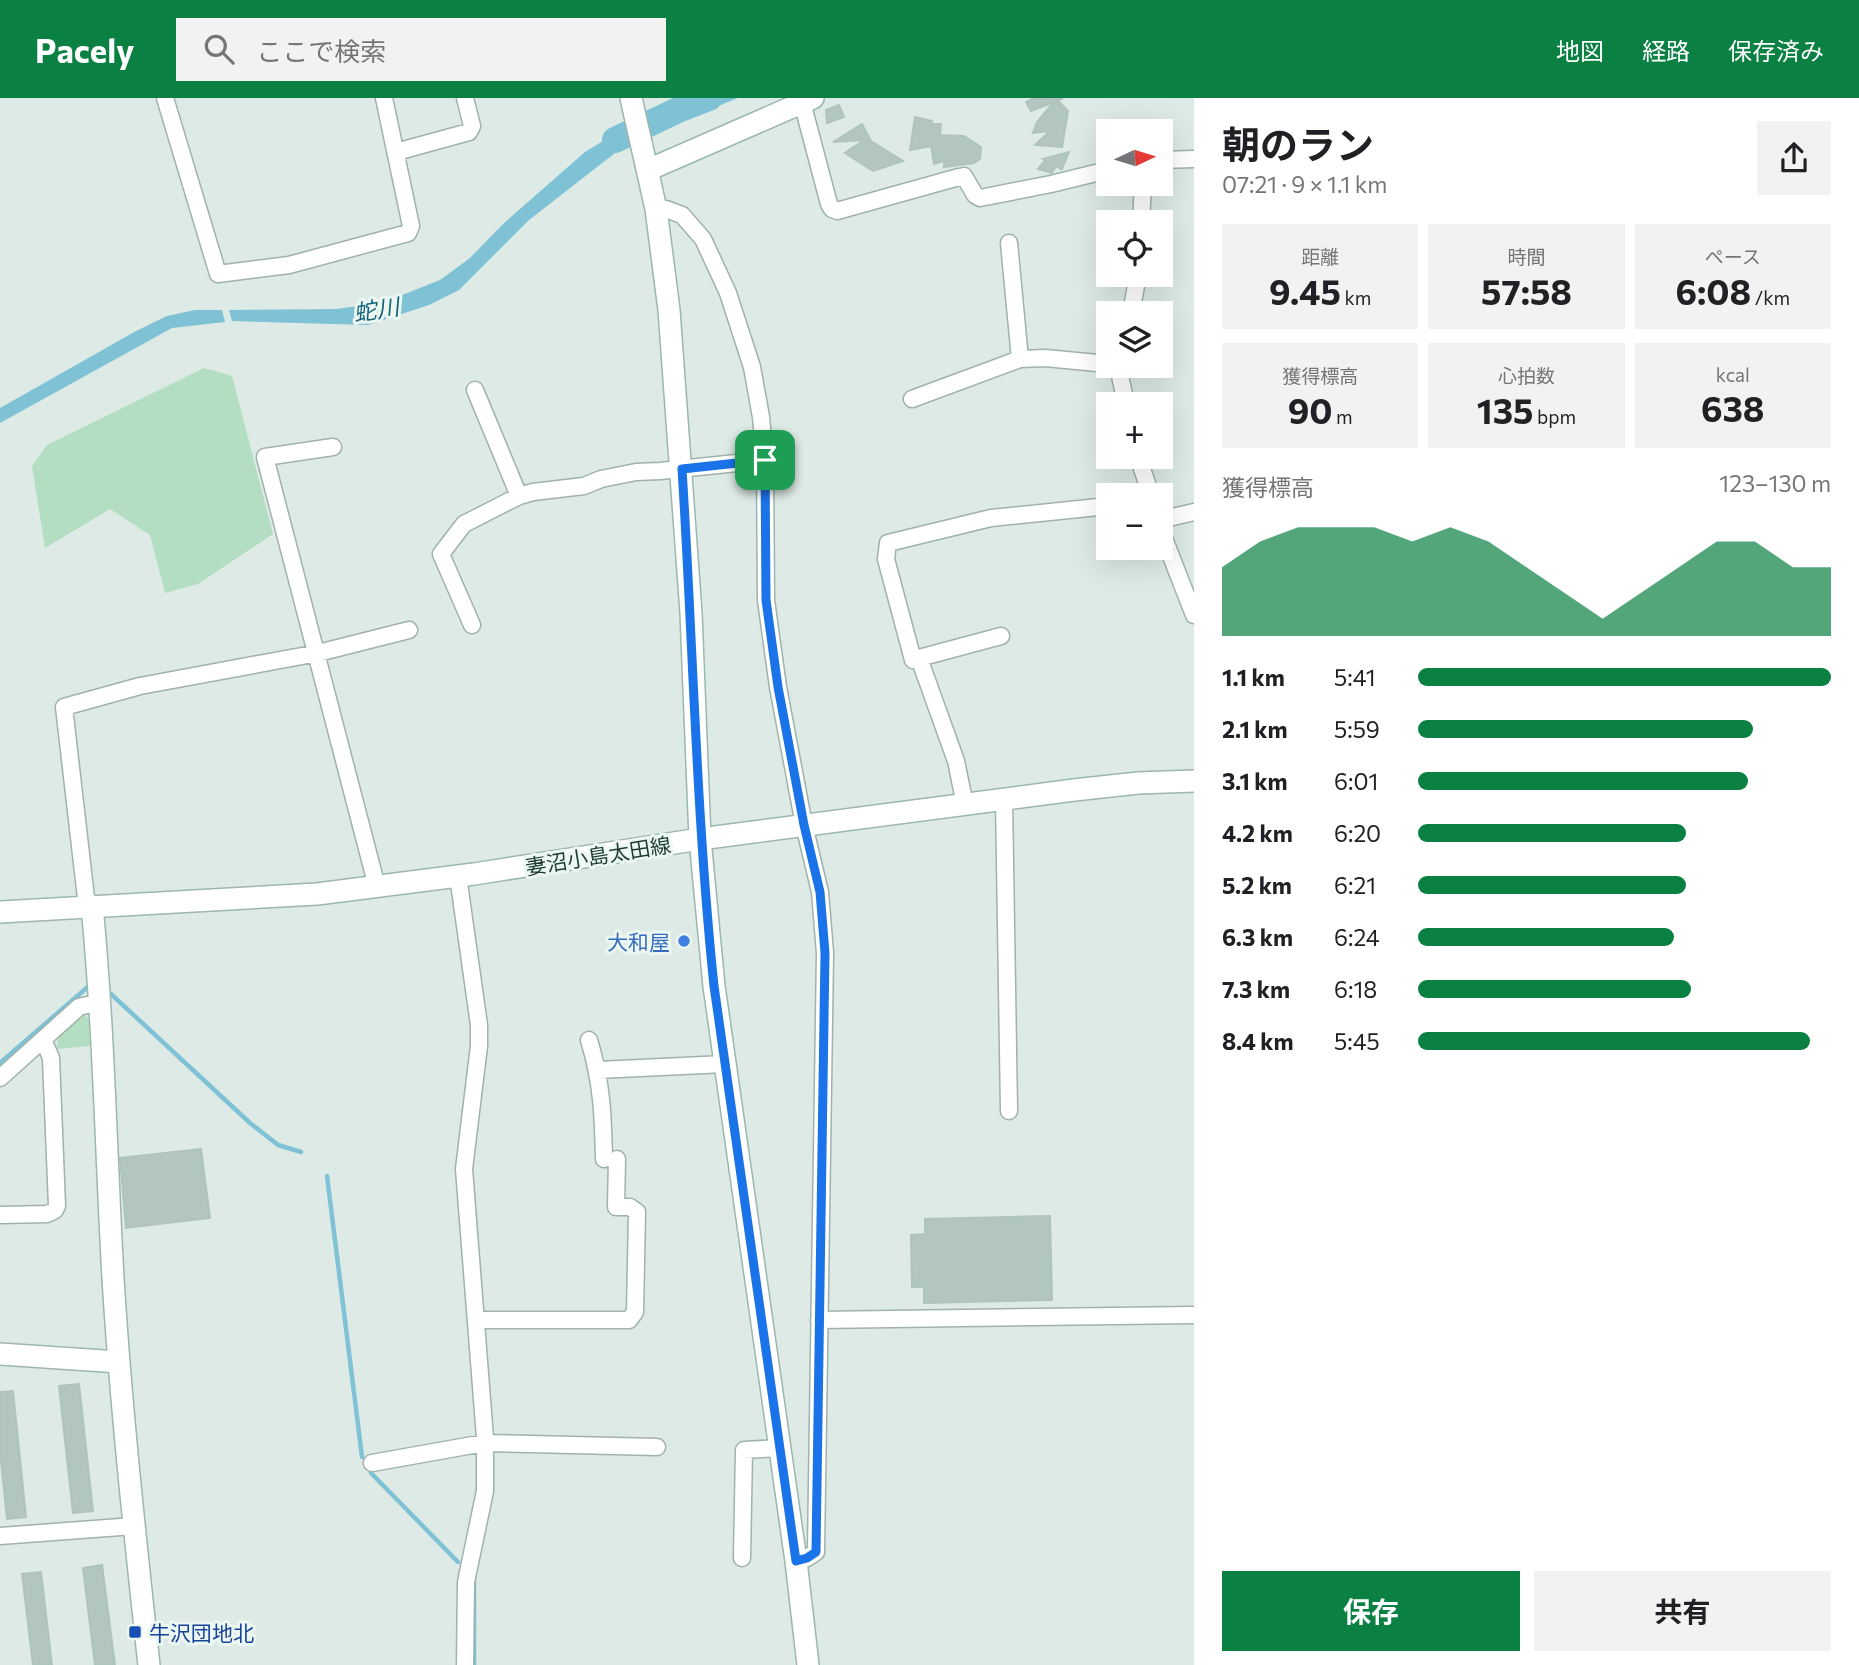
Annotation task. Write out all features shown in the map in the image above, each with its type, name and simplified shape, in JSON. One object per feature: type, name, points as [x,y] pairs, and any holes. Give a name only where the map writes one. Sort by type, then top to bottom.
[{"type":"main road","points":[[631,98],[656,209],[669,310],[691,613],[700,839],[714,986],[796,1561],[808,1665]]},
{"type":"main road","points":[[647,162],[807,100]]},
{"type":"main road","name":"妻沼小島太田線","points":[[0,912],[317,894],[804,825],[1138,783],[1194,781]]},
{"type":"main road","points":[[92,906],[100,1002],[118,1363],[149,1665]]},
{"type":"main road","points":[[0,1354],[118,1363]]},
{"type":"street","points":[[165,98],[218,274],[289,265],[408,233],[411,226],[384,98]]},
{"type":"street","points":[[396,152],[469,132],[472,126],[465,98]]},
{"type":"street","points":[[807,100],[829,204],[837,211],[964,176],[975,195],[980,198],[1096,173]]},
{"type":"street","points":[[1173,160],[1194,159]]},
{"type":"street","points":[[656,209],[666,209],[682,215],[703,239],[720,274],[752,367],[765,460],[766,600],[778,687],[804,825],[820,892],[825,953],[816,1552],[796,1561]]},
{"type":"street","points":[[1009,243],[1020,359]]},
{"type":"street","points":[[912,399],[1020,359],[1045,358],[1096,363]]},
{"type":"street","points":[[475,390],[519,496]]},
{"type":"street","points":[[332,447],[265,457],[377,887]]},
{"type":"street","points":[[471,625],[441,554],[464,524],[519,496],[556,488],[584,486],[623,474],[765,460]]},
{"type":"street","points":[[1001,636],[913,660],[886,559],[888,543],[991,519],[1096,507]]},
{"type":"street","points":[[1173,517],[1194,512]]},
{"type":"street","points":[[1173,560],[1194,615]]},
{"type":"street","points":[[92,906],[86,898],[64,707],[140,686],[318,653],[409,630]]},
{"type":"street","points":[[919,658],[956,761],[965,806]]},
{"type":"street","points":[[1004,800],[1009,1111]]},
{"type":"street","points":[[458,876],[479,1025],[479,1046],[464,1169],[476,1320],[485,1491],[466,1582],[465,1665]]},
{"type":"street","points":[[0,1078],[79,1007],[100,1002]]},
{"type":"street","points":[[0,1215],[47,1214],[57,1206],[51,1058],[43,1039]]},
{"type":"street","points":[[476,1320],[629,1320],[633,1317],[637,1212],[630,1207],[616,1207],[603,1100],[589,1040]]},
{"type":"street","points":[[598,1070],[725,1064]]},
{"type":"street","points":[[819,1320],[1194,1315]]},
{"type":"street","points":[[372,1463],[484,1443],[657,1447]]},
{"type":"street","points":[[743,1558],[744,1450],[780,1448]]},
{"type":"street","points":[[0,1536],[134,1526]]},
{"type":"green space","points":[[204,368],[232,376],[273,534],[198,584],[165,593],[150,535],[110,509],[45,548],[32,466],[47,445]]},
{"type":"green space","points":[[80,1013],[89,1018],[90,1046],[57,1049],[58,1036]]},
{"type":"water","points":[[686,98],[738,98],[659,130],[655,110]]},
{"type":"water","points":[[626,127],[630,145],[615,153],[529,220],[459,290],[429,305],[368,325],[232,321],[229,310],[336,309],[382,303],[440,280],[470,258],[504,223],[585,152]]},
{"type":"water","points":[[195,310],[222,310],[225,322],[172,328],[0,423],[0,408],[136,331],[167,316]]},
{"type":"building","points":[[1034,98],[1063,98],[1058,101],[1068,111],[1062,147],[1035,145],[1050,131],[1033,133],[1037,122],[1054,102],[1031,111],[1026,102]]},
{"type":"building","points":[[839,105],[844,117],[827,123],[826,110]]},
{"type":"building","points":[[915,117],[932,121],[931,124],[941,124],[940,135],[964,136],[981,147],[980,159],[974,163],[944,167],[944,161],[934,164],[931,146],[910,150]]},
{"type":"building","points":[[862,124],[871,141],[903,161],[873,171],[845,153],[864,140],[833,142]]},
{"type":"building","points":[[1069,152],[1062,169],[1056,166],[1052,173],[1038,169],[1045,160],[1043,159]]},
{"type":"building","points":[[201,1149],[210,1218],[126,1228],[120,1158]]},
{"type":"building","points":[[1050,1216],[1052,1300],[924,1303],[924,1287],[912,1287],[911,1235],[925,1234],[925,1219]]},
{"type":"building","points":[[79,1384],[93,1511],[73,1513],[59,1386]]},
{"type":"building","points":[[13,1391],[26,1517],[7,1519],[0,1451],[0,1392]]},
{"type":"building","points":[[102,1565],[115,1665],[95,1665],[83,1568]]},
{"type":"building","points":[[41,1572],[52,1665],[33,1665],[22,1574]]},
{"type":"waterway","name":"蛇川","points":[[615,140],[709,98]]},
{"type":"waterway","points":[[0,1063],[90,985]]},
{"type":"waterway","points":[[111,994],[250,1123],[278,1145],[301,1152]]},
{"type":"waterway","points":[[327,1176],[362,1457]]},
{"type":"waterway","points":[[371,1473],[458,1562]]},
{"type":"waterway","points":[[474,1576],[474,1665]]},
{"type":"place","name":"大和屋","points":[[684,941]]},
{"type":"place","name":"牛沢団地北","points":[[135,1632]]},
{"type":"route","points":[[765,460],[766,600],[778,687],[804,825],[820,892],[825,953],[816,1552],[796,1561],[714,986],[706,910],[700,839],[682,469],[765,460]]}]
